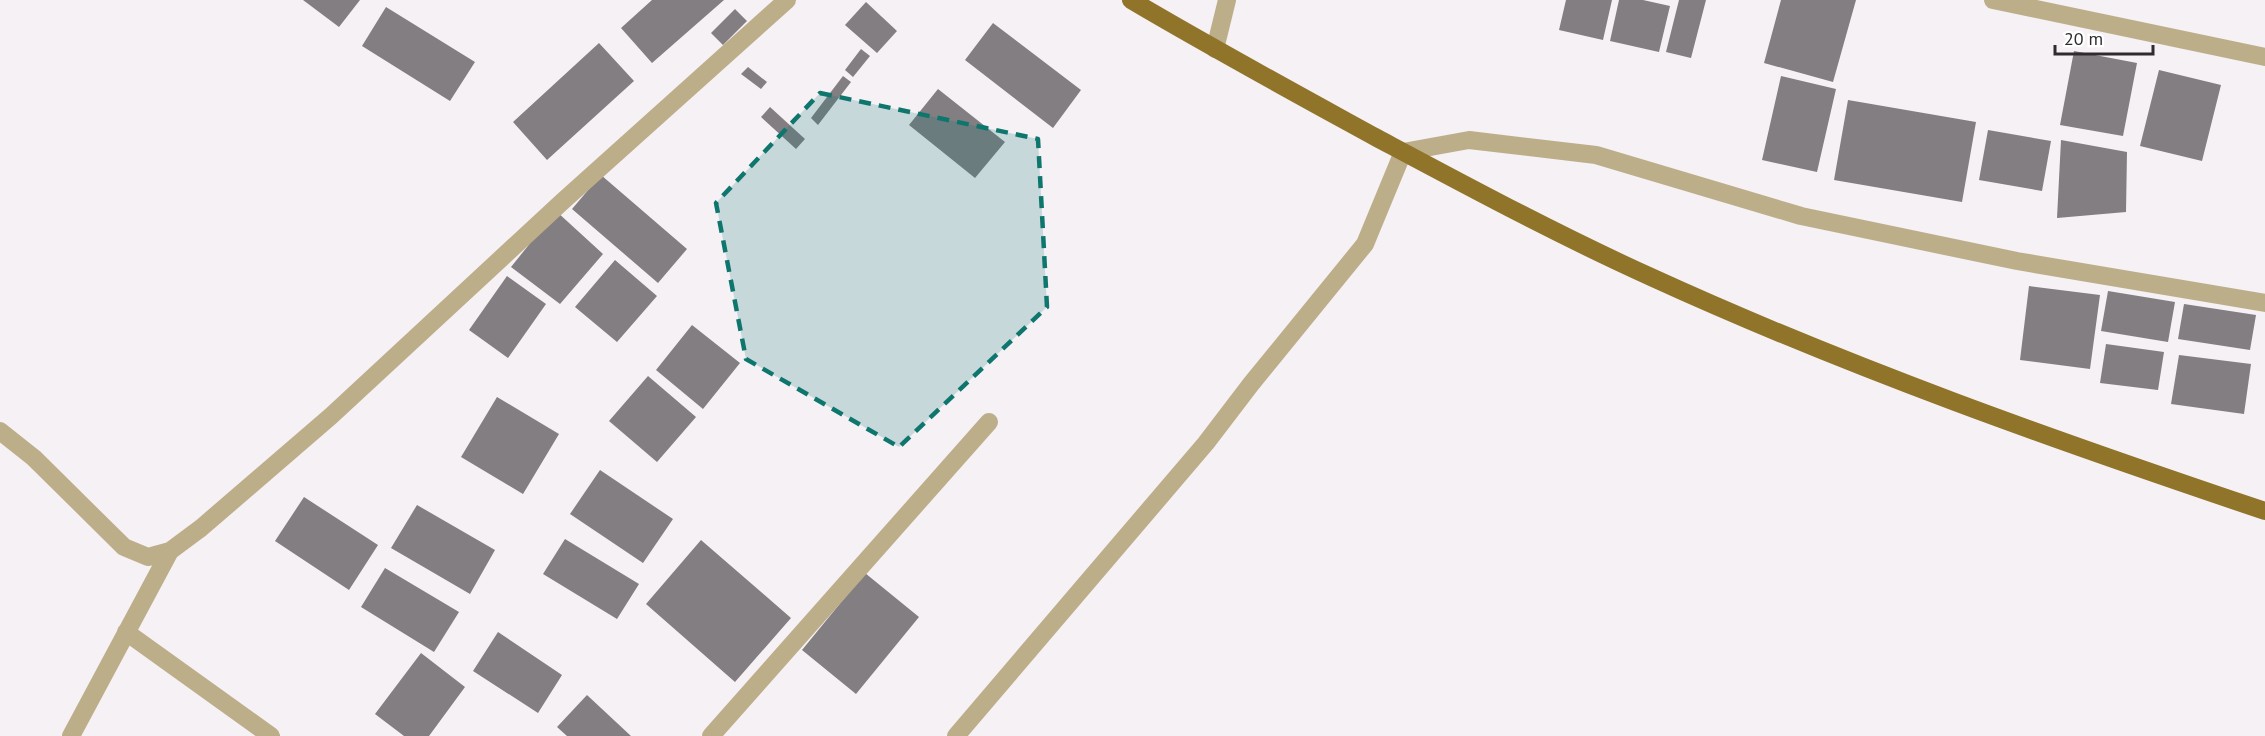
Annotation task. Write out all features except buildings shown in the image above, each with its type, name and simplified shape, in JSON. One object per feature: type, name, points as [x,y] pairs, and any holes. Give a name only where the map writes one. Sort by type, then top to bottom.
[{"type":"main road","points":[[1131,0],[1403,152],[1478,192],[1650,277],[1869,371],[2098,455],[2265,511]]},
{"type":"street","points":[[0,431],[34,458],[124,547],[148,557],[170,551],[201,528],[331,416],[572,193],[787,0]]},
{"type":"street","points":[[1215,49],[1227,0]]},
{"type":"street","points":[[1993,0],[2265,57]]},
{"type":"street","points":[[956,736],[1198,452],[1365,244],[1403,152],[1469,140],[1596,156],[1812,218],[2017,261],[2265,303]]},
{"type":"street","points":[[711,736],[989,422]]},
{"type":"street","points":[[71,736],[170,551]]},
{"type":"street","points":[[126,632],[271,736]]},
{"type":"highlighted area","points":[[820,93],[1038,139],[1047,307],[899,447],[746,359],[716,203]]}]
